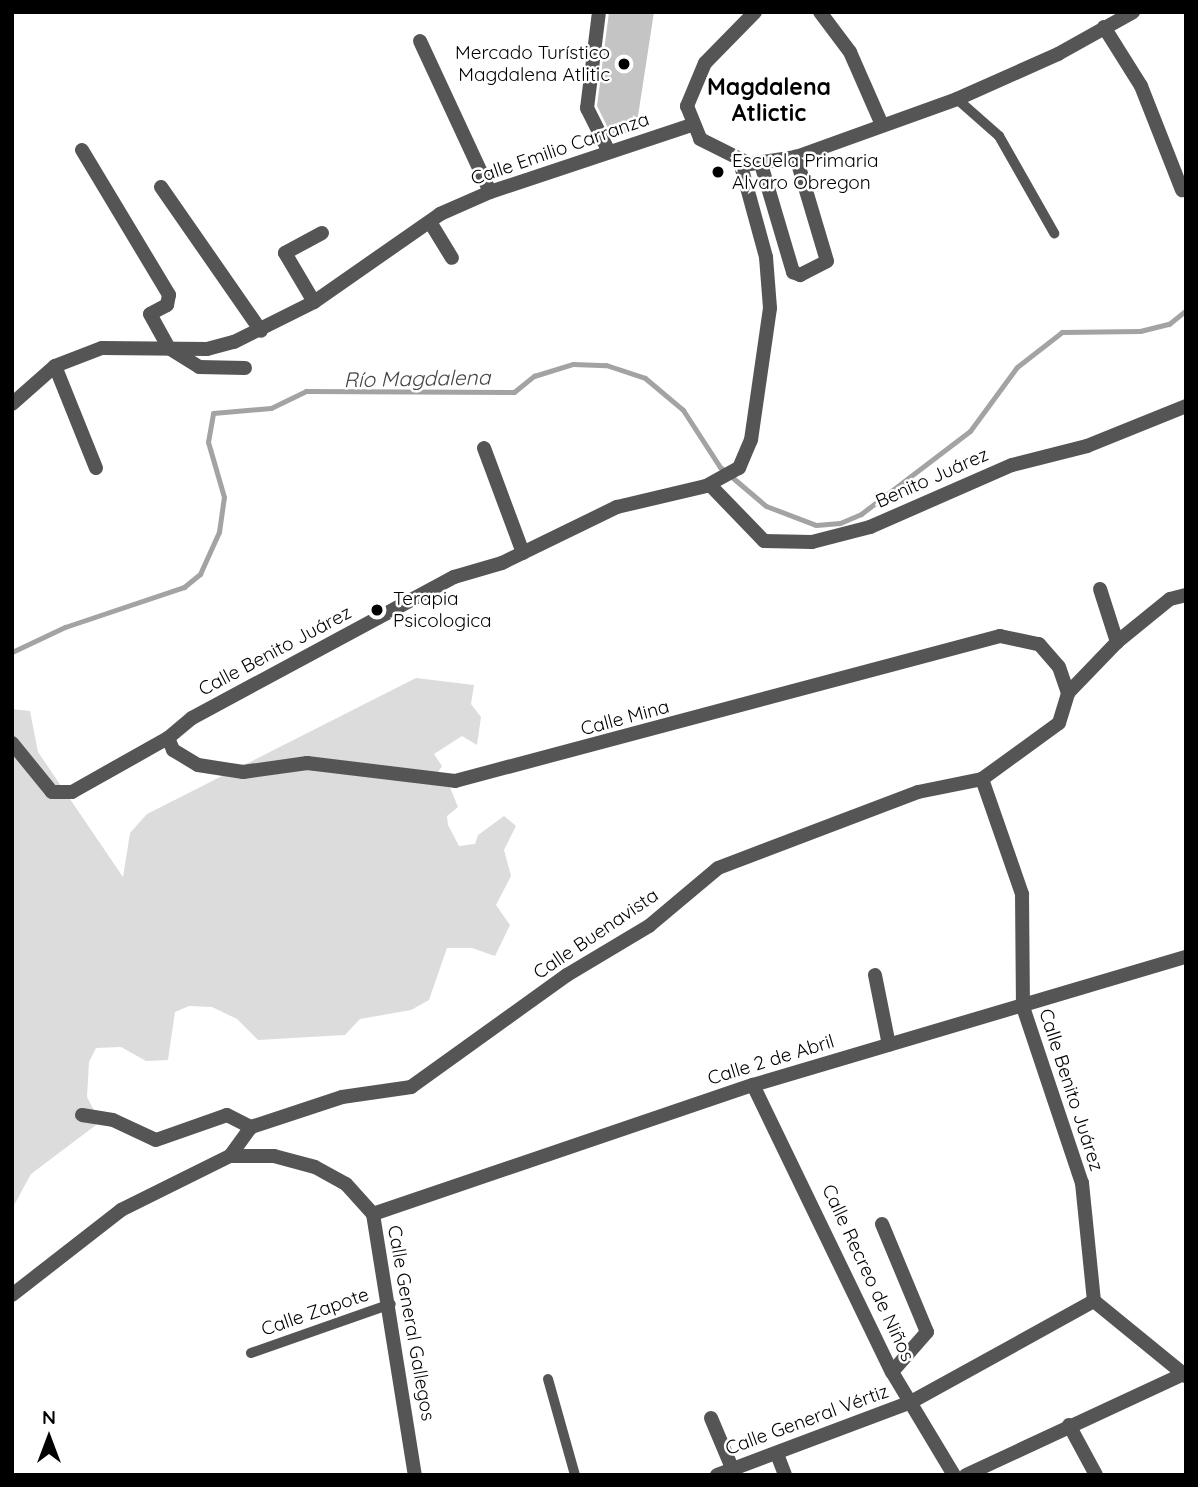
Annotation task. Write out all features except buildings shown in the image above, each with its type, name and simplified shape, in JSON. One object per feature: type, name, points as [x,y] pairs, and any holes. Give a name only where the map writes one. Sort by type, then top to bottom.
[{"type":"street","points":[[599,12],[587,108],[609,152]]},
{"type":"street","points":[[755,12],[699,72],[689,94],[691,125],[700,139],[740,162],[761,164],[796,157],[957,99],[1133,12]]},
{"type":"street","points":[[820,12],[850,52],[882,125]]},
{"type":"street","points":[[1104,27],[1141,86],[1182,190]]},
{"type":"street","points":[[420,41],[490,192]]},
{"type":"street","name":"Calle Emilio Carranza","points":[[12,404],[55,366],[117,344],[208,349],[261,331],[314,302],[430,222],[490,192],[691,125]]},
{"type":"street","points":[[82,150],[169,295],[167,305],[150,314],[169,348],[199,367],[245,368]]},
{"type":"street","points":[[761,164],[793,272],[800,275],[827,261],[796,157]]},
{"type":"street","name":"Calle Benito Juárez","points":[[12,743],[52,792],[72,792],[168,738],[192,718],[454,577],[523,553],[617,507],[712,484],[739,468],[751,440],[770,309],[765,257],[740,162]]},
{"type":"street","points":[[161,187],[261,331]]},
{"type":"street","points":[[430,222],[452,258]]},
{"type":"street","points":[[314,302],[285,253],[322,233]]},
{"type":"street","points":[[55,366],[96,468]]},
{"type":"street","name":"Benito Juárez","points":[[712,484],[764,541],[811,542],[870,527],[988,474],[1087,446],[1186,406]]},
{"type":"street","points":[[484,448],[523,553]]},
{"type":"street","points":[[1100,589],[1117,642]]},
{"type":"street","name":"Calle Buenavista","points":[[251,1127],[342,1097],[411,1087],[567,975],[649,926],[718,868],[918,792],[982,779],[1059,723],[1068,693],[1117,642],[1170,599],[1186,595]]},
{"type":"street","name":"Calle Mina","points":[[168,738],[173,750],[198,765],[243,772],[307,763],[455,781],[1000,636],[1039,643],[1059,667],[1068,693]]},
{"type":"street","name":"Calle Benito Juárez","points":[[982,779],[1022,894],[1023,1007],[1082,1183],[1094,1301]]},
{"type":"street","name":"Calle 2 de Abril","points":[[373,1214],[753,1085],[1186,957]]},
{"type":"street","points":[[875,975],[889,1045]]},
{"type":"street","name":"Calle Recreo de Niños","points":[[753,1085],[892,1371],[954,1475]]},
{"type":"street","points":[[12,1295],[121,1210],[230,1156],[251,1127],[227,1115],[156,1140],[113,1120],[82,1115]]},
{"type":"street","name":"Calle General Gallegos","points":[[230,1156],[274,1156],[315,1167],[345,1184],[373,1214],[391,1304],[415,1475]]},
{"type":"street","points":[[883,1224],[927,1332],[892,1371]]},
{"type":"street","points":[[966,1475],[1069,1425],[1185,1375],[1094,1301]]},
{"type":"street","name":"Calle General Vértiz","points":[[717,1475],[911,1402],[1094,1301]]},
{"type":"street","points":[[711,1418],[732,1468]]},
{"type":"street","points":[[1069,1425],[1096,1475]]},
{"type":"street","points":[[777,1454],[785,1475]]},
{"type":"lane","points":[[957,99],[999,136],[1054,233]]},
{"type":"lane","name":"Calle Zapote","points":[[251,1353],[391,1304]]},
{"type":"lane","points":[[548,1379],[575,1475]]},
{"type":"shaded area","points":[[416,678],[474,685],[471,704],[481,717],[477,745],[462,736],[434,754],[442,766],[432,782],[450,787],[458,807],[447,816],[448,825],[459,846],[475,844],[478,835],[504,816],[516,826],[504,850],[511,876],[496,905],[510,925],[495,956],[472,948],[447,948],[429,1000],[411,1010],[360,1019],[345,1035],[258,1040],[237,1019],[212,1007],[189,1006],[175,1012],[168,1060],[146,1061],[121,1047],[96,1048],[89,1062],[87,1097],[100,1122],[31,1174],[12,1209],[12,709],[30,711],[38,752],[123,877],[130,833],[147,814]]},
{"type":"waterway","name":"Río Magdalena","points":[[12,652],[65,627],[184,587],[200,574],[219,532],[224,497],[208,442],[213,413],[271,408],[306,391],[514,392],[534,376],[573,364],[606,365],[645,378],[683,410],[720,467],[766,506],[816,525],[840,523],[861,514],[970,431],[1017,367],[1062,332],[1140,331],[1169,324],[1186,310]]},
{"type":"place","name":"Mercado Turístico Magdalena Atlitic","points":[[624,64]]},
{"type":"place","name":"Escuela Primaria Alvaro Obregon","points":[[718,172]]},
{"type":"place","name":"Terapia Psicologica","points":[[377,610]]},
{"type":"district","name":"Magdalena Atlictic","points":[[769,100]]}]
